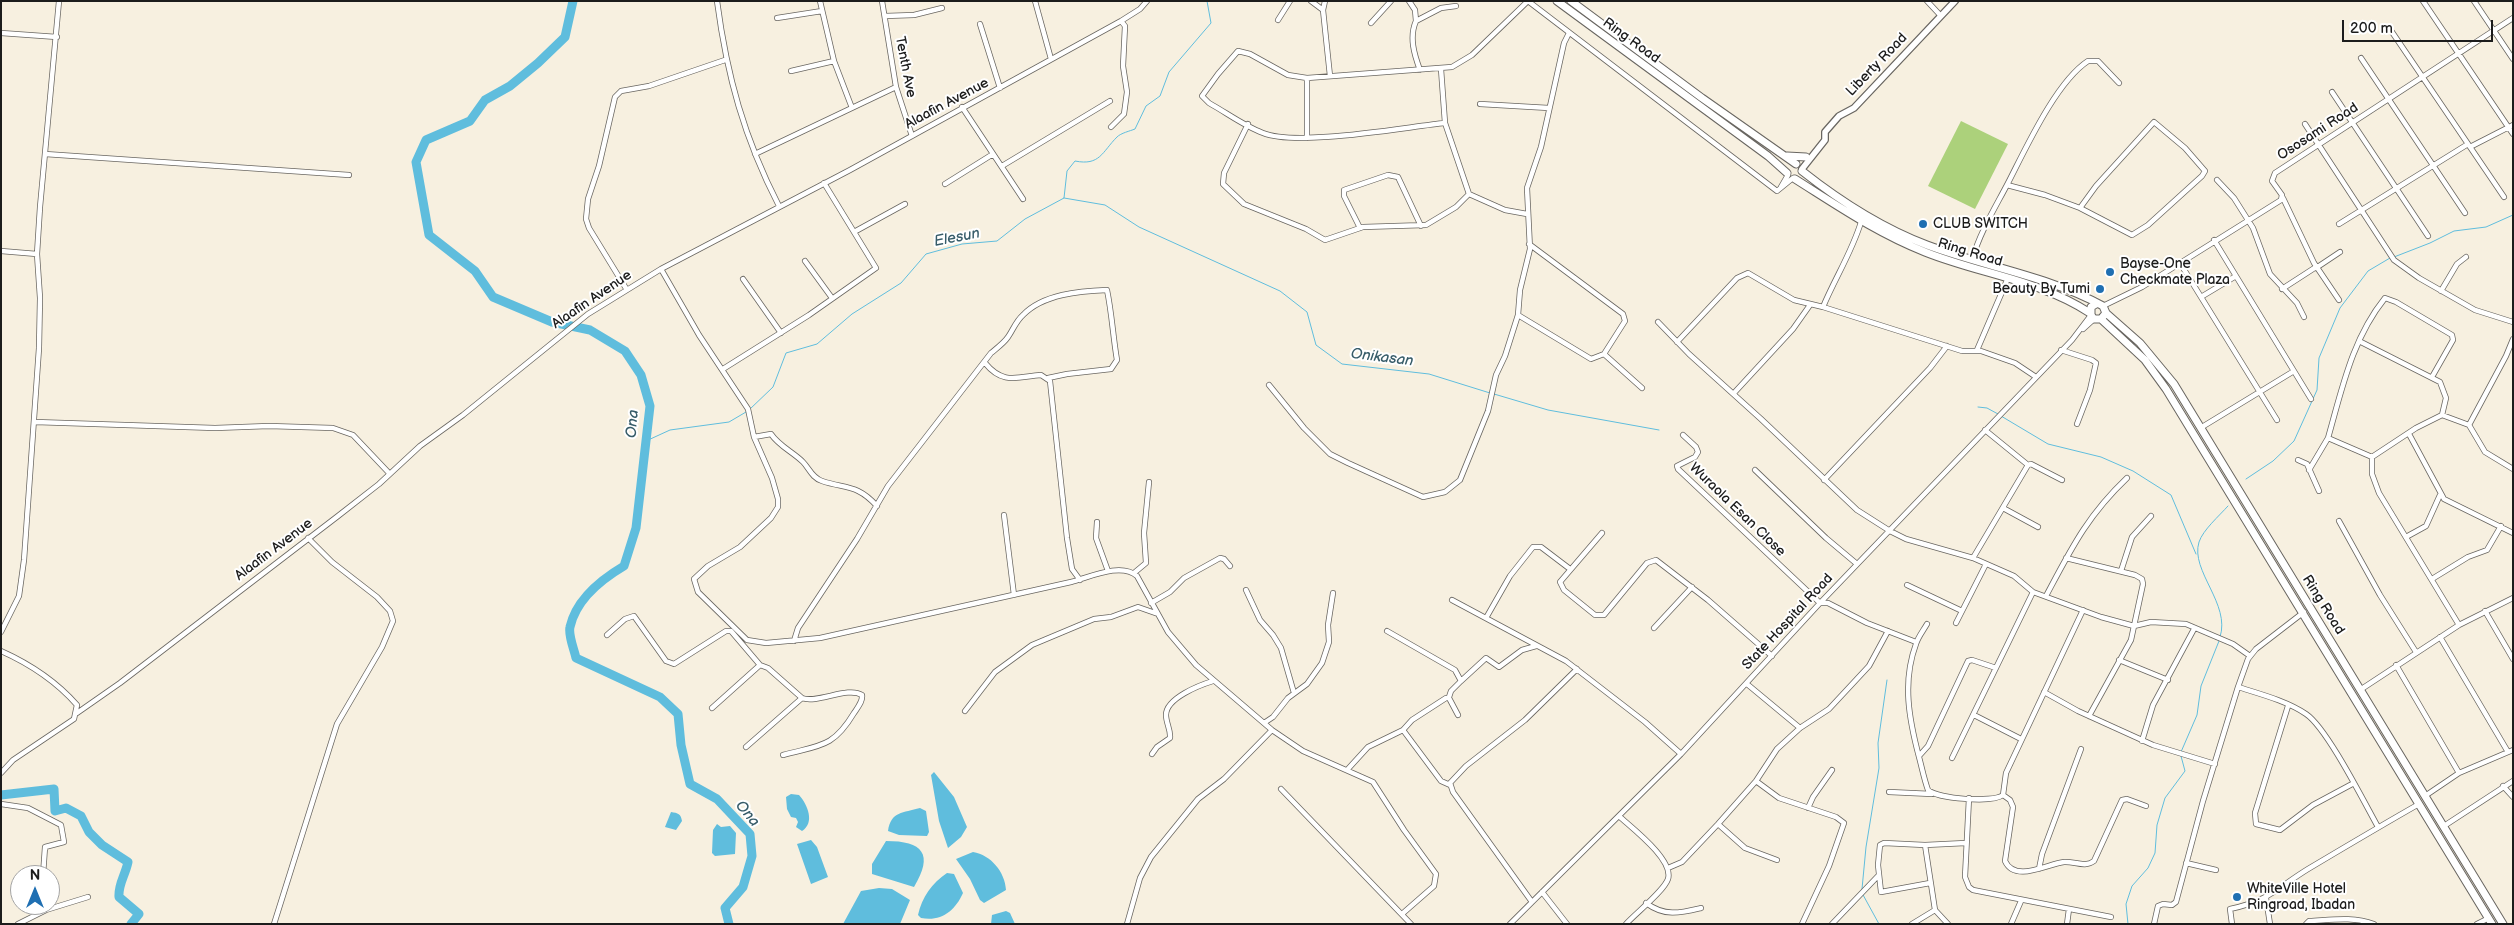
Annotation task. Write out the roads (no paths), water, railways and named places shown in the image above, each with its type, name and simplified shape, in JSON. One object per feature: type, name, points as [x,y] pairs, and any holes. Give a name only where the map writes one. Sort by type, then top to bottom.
[{"type":"main road","name":"Ring Road","points":[[1557,1],[1768,156],[1791,176],[1861,222],[1926,252],[2057,294],[2098,312],[2146,360],[2158,377],[2304,612],[2491,921]]},
{"type":"main road","name":"Ring Road","points":[[1571,1],[1800,167],[1836,196],[1896,232],[1972,260],[2045,280],[2098,312],[2152,355],[2174,384],[2202,428],[2269,542],[2503,924]]},
{"type":"main road","points":[[1782,155],[1809,155]]},
{"type":"main road","points":[[1790,166],[1800,167],[1800,176],[1791,176],[1790,166]]},
{"type":"street","points":[[1,632],[19,596],[35,422],[40,298],[37,254],[59,1]]},
{"type":"street","points":[[717,1],[725,60],[733,93],[755,154],[779,206]]},
{"type":"street","points":[[820,1],[834,61],[852,108]]},
{"type":"street","name":"Tenth Ave","points":[[882,1],[896,87],[912,136]]},
{"type":"street","points":[[1035,1],[1051,59]]},
{"type":"street","name":"Alaafin Avenue","points":[[1,773],[13,760],[69,723],[77,713],[120,683],[352,506],[420,446],[463,415],[570,326],[661,269],[1000,88],[1121,21],[1140,9],[1148,1]]},
{"type":"street","points":[[1278,20],[1290,1]]},
{"type":"street","points":[[1311,1],[1323,10]]},
{"type":"street","points":[[1325,1],[1323,10],[1330,76]]},
{"type":"street","points":[[1371,23],[1391,1]]},
{"type":"street","points":[[1409,1],[1415,10],[1416,21],[1413,45],[1420,70]]},
{"type":"street","points":[[1446,123],[1307,138],[1264,134],[1209,103],[1202,96],[1236,52],[1250,54],[1288,74],[1307,78],[1452,68],[1472,55],[1528,1],[1777,191],[1782,188],[1791,176]]},
{"type":"street","points":[[1927,1],[1941,16]]},
{"type":"street","name":"Liberty Road","points":[[1800,167],[1824,140],[1825,132],[1839,116],[1854,108],[1955,1]]},
{"type":"street","points":[[2422,1],[2511,126],[2513,134]]},
{"type":"street","points":[[2474,1],[2513,59]]},
{"type":"street","points":[[1416,21],[1441,8],[1456,6]]},
{"type":"street","points":[[885,16],[914,15],[942,8]]},
{"type":"street","points":[[777,18],[822,11]]},
{"type":"street","name":"Ososami Road","points":[[2283,198],[2272,181],[2273,176],[2513,18]]},
{"type":"street","points":[[1111,127],[1124,114],[1127,92],[1123,66],[1125,26],[1121,21]]},
{"type":"street","points":[[980,24],[1000,88]]},
{"type":"street","points":[[2392,32],[2504,197]]},
{"type":"street","points":[[1,33],[57,37]]},
{"type":"street","points":[[1268,385],[1304,428],[1330,454],[1388,480],[1402,489],[1423,497],[1446,492],[1460,480],[1488,411],[1496,375],[1505,356],[1518,315],[1520,290],[1529,244],[1527,188],[1541,147],[1569,33]]},
{"type":"street","points":[[2361,58],[2464,213]]},
{"type":"street","points":[[627,290],[589,228],[586,219],[588,199],[599,166],[615,97],[621,91],[649,86],[725,60]]},
{"type":"street","points":[[791,71],[834,61]]},
{"type":"street","points":[[1972,260],[1981,234],[2007,185],[2052,103],[2073,74],[2088,61],[2098,61],[2119,83]]},
{"type":"street","points":[[1440,70],[1446,123],[1469,194],[1505,210],[1527,214]]},
{"type":"street","points":[[1307,78],[1307,138]]},
{"type":"street","points":[[755,154],[896,87]]},
{"type":"street","points":[[2332,92],[2428,236]]},
{"type":"street","points":[[1002,166],[1110,101]]},
{"type":"street","points":[[1480,104],[1550,108]]},
{"type":"street","points":[[962,108],[1023,199]]},
{"type":"street","points":[[2007,185],[2045,195],[2080,208],[2132,236],[2148,225],[2202,176],[2204,171],[2185,148],[2154,122],[2096,186],[2080,208]]},
{"type":"street","points":[[1248,124],[1222,178],[1223,184],[1244,204],[1306,229],[1325,240],[1360,228],[1421,226],[1434,222],[1456,207],[1469,194]]},
{"type":"street","points":[[2305,124],[2394,260],[2441,291],[2475,310],[2513,322]]},
{"type":"street","points":[[2338,224],[2398,190],[2468,146],[2511,126]]},
{"type":"street","points":[[45,154],[349,175]]},
{"type":"street","points":[[945,184],[993,154]]},
{"type":"street","points":[[1360,228],[1344,196],[1344,190],[1388,175],[1398,177],[1421,226]]},
{"type":"street","points":[[2217,180],[2234,198],[2248,220],[2257,236],[2270,274],[2297,303],[2304,316]]},
{"type":"street","points":[[724,369],[781,333],[876,268],[824,183]]},
{"type":"street","points":[[2278,420],[2258,392],[2180,263],[2283,198],[2316,267],[2339,300]]},
{"type":"street","points":[[854,232],[905,204]]},
{"type":"street","points":[[1824,307],[1834,280],[1856,238],[1861,222]]},
{"type":"street","points":[[2214,240],[2311,399]]},
{"type":"street","points":[[1518,315],[1586,358],[1598,358],[1604,354],[1625,321],[1623,314],[1529,244]]},
{"type":"street","points":[[1,251],[37,254]]},
{"type":"street","points":[[2282,289],[2340,252]]},
{"type":"street","points":[[2441,291],[2458,264],[2466,257]]},
{"type":"street","points":[[805,261],[832,298]]},
{"type":"street","name":"State Hospital Road","points":[[1510,924],[1620,817],[1681,754],[1820,603],[2098,312],[2180,263]]},
{"type":"street","points":[[661,269],[749,412],[754,437],[777,494],[778,507],[771,518],[740,547],[698,574],[694,582],[698,592],[713,604],[747,640],[766,644],[820,638],[1080,580],[1108,571],[1130,571],[1134,573],[1168,632],[1213,681],[1272,730],[1303,751],[1373,782],[1404,830],[1436,874],[1434,886],[1402,914]]},
{"type":"street","points":[[1677,342],[1738,278],[1748,273],[1794,300],[1824,307],[1962,351],[1976,350],[2016,363],[2036,376]]},
{"type":"street","points":[[2201,297],[2236,276]]},
{"type":"street","points":[[1976,350],[2008,278]]},
{"type":"street","points":[[743,279],[781,333]]},
{"type":"street","points":[[794,641],[798,628],[899,471],[985,363],[1008,337],[1016,323],[1029,309],[1051,298],[1088,291],[1107,290],[1114,322],[1113,335],[1118,360],[1111,369],[1048,378],[1042,375],[1009,379],[995,372],[985,363]]},
{"type":"street","points":[[2309,470],[2328,438],[2346,372],[2359,341],[2384,300],[2390,298],[2452,335],[2453,340],[2432,377]]},
{"type":"street","points":[[1734,393],[1793,329],[1810,305]]},
{"type":"street","points":[[1658,322],[1857,510],[1890,531],[1906,540],[1973,558],[2014,576],[2033,592],[2083,610],[2134,626],[2140,623],[2166,622],[2186,624],[2194,629],[2225,640],[2250,656]]},
{"type":"street","points":[[2468,425],[2502,364],[2513,339]]},
{"type":"street","points":[[2359,341],[2398,363],[2440,382],[2445,392],[2442,415]]},
{"type":"street","points":[[1824,480],[1948,346]]},
{"type":"street","points":[[2061,350],[2096,363],[2090,390],[2077,424]]},
{"type":"street","points":[[1604,354],[1642,388]]},
{"type":"street","points":[[2202,428],[2294,371]]},
{"type":"street","points":[[1048,378],[1052,395],[1070,559],[1072,568],[1080,580]]},
{"type":"street","points":[[2372,457],[2416,428],[2442,415],[2468,425],[2485,452],[2513,469]]},
{"type":"street","points":[[35,422],[215,428],[269,426],[333,428],[353,435],[389,473]]},
{"type":"street","points":[[1985,430],[2028,465],[2031,464],[2062,480]]},
{"type":"street","points":[[754,437],[771,434],[786,449],[795,454],[820,481],[848,486],[868,496],[877,506]]},
{"type":"street","points":[[2409,434],[2440,494],[2452,503],[2513,533]]},
{"type":"street","name":"Wuraola Esan Close","points":[[1683,435],[1696,447],[1698,452],[1695,457],[1677,466],[1678,469],[1820,603]]},
{"type":"street","points":[[2328,438],[2372,457]]},
{"type":"street","points":[[2372,457],[2371,467],[2376,486],[2459,625]]},
{"type":"street","points":[[2298,460],[2307,464],[2319,491]]},
{"type":"street","points":[[1973,558],[2028,465]]},
{"type":"street","points":[[1755,470],[1826,538],[1857,564]]},
{"type":"street","points":[[2046,596],[2074,541],[2099,506],[2127,478]]},
{"type":"street","points":[[1134,573],[1146,563],[1144,534],[1149,482]]},
{"type":"street","points":[[2406,537],[2426,526],[2440,494]]},
{"type":"street","points":[[2003,508],[2038,527]]},
{"type":"street","points":[[1004,515],[1014,595]]},
{"type":"street","points":[[2121,571],[2132,537],[2150,516]]},
{"type":"street","points":[[2339,521],[2380,595],[2416,652]]},
{"type":"street","points":[[1097,522],[1096,538],[1108,571]]},
{"type":"street","points":[[2432,579],[2468,557],[2487,550],[2501,526]]},
{"type":"street","points":[[1602,533],[1561,580],[1560,585],[1598,617],[1604,615],[1647,564],[1653,560],[1662,563],[1692,587],[1772,656]]},
{"type":"street","points":[[274,924],[337,724],[382,647],[393,621],[390,612],[377,597],[332,562],[308,538]]},
{"type":"street","points":[[1486,618],[1510,576],[1533,548],[1541,546],[1570,569]]},
{"type":"street","points":[[1152,603],[1170,592],[1184,578],[1220,558],[1224,559],[1230,566]]},
{"type":"street","points":[[2066,558],[2140,577],[2143,584],[2130,640],[2089,716]]},
{"type":"street","points":[[1956,623],[1986,564]]},
{"type":"street","points":[[1907,585],[1962,611]]},
{"type":"street","points":[[1654,628],[1692,587]]},
{"type":"street","points":[[1246,590],[1260,620],[1281,648],[1294,693]]},
{"type":"street","points":[[1952,758],[2033,592]]},
{"type":"street","points":[[1264,723],[1294,693],[1307,684],[1318,669],[1326,652],[1333,593]]},
{"type":"street","points":[[2360,690],[2459,625],[2513,598]]},
{"type":"street","points":[[1452,600],[1577,669],[1681,754]]},
{"type":"street","points":[[1820,603],[1828,603],[1916,642]]},
{"type":"street","points":[[964,712],[994,672],[1005,662],[1032,645],[1094,619],[1111,617],[1135,608],[1143,607],[1151,613],[1158,614]]},
{"type":"street","points":[[2003,796],[2006,773],[2083,610]]},
{"type":"street","points":[[2485,611],[2513,659]]},
{"type":"street","points":[[2154,924],[2158,906],[2163,904],[2172,905],[2176,902],[2238,687],[2250,656],[2304,612]]},
{"type":"street","points":[[607,635],[625,619],[634,616],[666,661],[676,664],[726,631],[733,633],[760,664],[768,668],[802,698],[808,701],[858,692],[862,697],[846,726],[835,739],[783,755]]},
{"type":"street","points":[[1927,624],[1916,642],[1908,684],[1908,704],[1926,783],[1932,794]]},
{"type":"street","points":[[2142,741],[2153,705],[2194,629]]},
{"type":"street","points":[[1387,631],[1455,670],[1461,681]]},
{"type":"street","points":[[1668,868],[1682,862],[1718,824],[1756,781],[1777,749],[1800,728],[1822,716],[1869,666],[1888,631]]},
{"type":"street","points":[[2426,796],[2459,773],[2510,751],[2440,637]]},
{"type":"street","points":[[746,649],[751,640]]},
{"type":"street","points":[[1347,770],[1368,747],[1403,730],[1412,720],[1448,697],[1451,691],[1486,658],[1500,667],[1522,650],[1536,646]]},
{"type":"street","points":[[1,651],[24,661],[53,682],[77,705],[77,713]]},
{"type":"street","points":[[1919,756],[1928,746],[1968,661],[1972,660],[1996,668]]},
{"type":"street","points":[[2119,660],[2168,680]]},
{"type":"street","points":[[712,708],[760,664]]},
{"type":"street","points":[[2396,665],[2459,773]]},
{"type":"street","points":[[1450,786],[1451,779],[1525,720],[1577,669]]},
{"type":"street","points":[[1152,754],[1157,746],[1170,738],[1166,713],[1169,705],[1188,692],[1213,681]]},
{"type":"street","points":[[1746,684],[1800,728]]},
{"type":"street","points":[[2238,687],[2288,706],[2312,719],[2354,784],[2378,827]]},
{"type":"street","points":[[2044,692],[2142,741],[2184,756],[2215,764]]},
{"type":"street","points":[[1448,697],[1458,715]]},
{"type":"street","points":[[746,748],[802,698]]},
{"type":"street","points":[[2288,706],[2255,813],[2256,824],[2280,830],[2313,805],[2354,784]]},
{"type":"street","points":[[1974,715],[2021,739]]},
{"type":"street","points":[[1127,924],[1140,878],[1151,857],[1198,799],[1224,779],[1272,730]]},
{"type":"street","points":[[1403,730],[1441,781],[1450,786],[1532,902]]},
{"type":"street","points":[[2039,869],[2042,854],[2082,748]]},
{"type":"street","points":[[1808,808],[1813,796],[1832,770]]},
{"type":"street","points":[[1756,781],[1779,798],[1836,817],[1844,823],[1824,880],[1802,924]]},
{"type":"street","points":[[2444,826],[2513,781]]},
{"type":"street","points":[[2504,786],[2513,797]]},
{"type":"street","points":[[1281,789],[1411,924]]},
{"type":"street","points":[[1889,792],[1995,799],[2003,796]]},
{"type":"street","points":[[2003,796],[2010,800],[2013,807],[2005,852],[2007,865],[2016,871],[2039,869],[2061,863],[2090,864],[2094,861],[2122,800],[2127,799],[2146,806]]},
{"type":"street","points":[[1969,798],[1965,877],[1969,887],[1979,892],[2021,901],[2111,917]]},
{"type":"street","points":[[1,804],[28,808],[61,825],[64,842],[45,847],[44,865]]},
{"type":"street","points":[[2232,924],[2230,909],[2246,906],[2266,898],[2294,877],[2419,804]]},
{"type":"street","points":[[1620,817],[1656,851],[1668,868],[1668,878],[1665,884],[1626,924]]},
{"type":"street","points":[[1718,824],[1744,848],[1777,860]]},
{"type":"street","points":[[1930,883],[1884,892],[1879,889],[1878,859],[1881,843],[1925,845],[1966,843]]},
{"type":"street","points":[[1925,845],[1935,910],[1948,924]]},
{"type":"street","points":[[2186,863],[2216,870]]},
{"type":"street","points":[[1832,924],[1878,876]]},
{"type":"street","points":[[1542,892],[1568,924]]},
{"type":"street","points":[[60,906],[88,897]]},
{"type":"street","points":[[2266,898],[2270,924]]},
{"type":"street","points":[[2011,924],[2021,901]]},
{"type":"street","points":[[1646,903],[1656,910],[1672,914],[1701,908]]},
{"type":"street","points":[[2067,924],[2069,909]]},
{"type":"street","points":[[1912,924],[1935,910]]},
{"type":"street","points":[[18,924],[37,915]]},
{"type":"street","points":[[2306,924],[2309,921],[2374,924]]},
{"type":"street","points":[[2477,924],[2491,921]]},
{"type":"water","points":[[934,772],[954,797],[967,827],[961,837],[948,848],[939,821],[931,775]]},
{"type":"water","points":[[791,794],[799,795],[809,814],[806,828],[802,831],[796,827],[798,822],[796,818],[791,817],[787,809],[786,797]]},
{"type":"water","points":[[920,808],[926,811],[929,832],[927,836],[899,835],[888,831],[895,816]]},
{"type":"water","points":[[671,812],[679,814],[682,819],[676,830],[665,827]]},
{"type":"water","points":[[717,824],[721,827],[730,826],[736,833],[735,854],[715,856],[712,853],[713,830]]},
{"type":"water","points":[[811,840],[817,847],[828,877],[811,884],[797,844]]},
{"type":"water","points":[[886,841],[909,844],[921,852],[924,858],[923,866],[914,887],[872,874],[872,864]]},
{"type":"water","points":[[973,852],[986,857],[996,865],[1005,883],[1006,890],[984,903],[980,900],[970,879],[956,859]]},
{"type":"water","points":[[947,873],[954,874],[963,893],[960,899],[951,910],[941,917],[921,918],[918,915],[925,896],[932,886]]},
{"type":"water","points":[[879,888],[892,889],[910,900],[900,924],[843,924],[861,891]]},
{"type":"water","points":[[1006,911],[1010,913],[1015,924],[991,924],[992,915]]},
{"type":"waterway","name":"Ona","points":[[573,1],[565,37],[510,86],[485,100],[470,121],[426,140],[416,162],[429,235],[475,271],[493,297],[552,322],[590,330],[625,351],[641,375],[650,406],[636,528],[624,566],[607,577],[584,599],[573,617],[570,634],[576,658],[660,697],[678,714],[681,745],[690,784],[717,799],[750,834],[752,856],[743,887],[725,908],[729,924]]},
{"type":"waterway","name":"Elesun","points":[[749,410],[773,387],[786,353],[817,344],[852,314],[901,283],[926,254],[962,244],[997,241],[1025,219],[1064,198],[1067,171],[1075,161],[1095,160],[1119,136],[1135,129],[1146,106],[1160,96],[1169,72],[1211,23],[1207,1]]},
{"type":"waterway","name":"Onikasan","points":[[1064,198],[1105,205],[1139,227],[1280,291],[1307,312],[1316,345],[1342,364],[1429,374],[1490,393]]},
{"type":"waterway","points":[[2394,257],[2454,231],[2486,227],[2513,215]]},
{"type":"waterway","points":[[2246,479],[2273,461],[2294,441],[2317,390],[2319,358],[2340,308],[2368,271],[2390,258]]},
{"type":"waterway","name":"Onikasan","points":[[1494,394],[1548,410],[1659,430]]},
{"type":"waterway","points":[[1978,407],[1987,408],[1998,414]]},
{"type":"waterway","name":"Elesun","points":[[646,441],[670,430],[729,422],[746,412]]},
{"type":"waterway","points":[[2001,416],[2048,444],[2101,457],[2133,471],[2171,495],[2196,554]]},
{"type":"waterway","points":[[2220,637],[2222,625],[2220,612],[2200,564],[2198,553],[2199,542],[2204,533],[2228,506]]},
{"type":"waterway","points":[[2181,752],[2197,715],[2201,686],[2219,641]]},
{"type":"waterway","points":[[1862,889],[1866,847],[1879,768],[1878,743],[1887,680]]},
{"type":"waterway","points":[[2128,924],[2126,904],[2132,886],[2148,868],[2155,853],[2157,825],[2165,798],[2185,771],[2181,756]]},
{"type":"waterway","points":[[1,795],[54,789],[55,811],[66,808],[81,816],[89,832],[102,845],[128,862],[119,897],[139,914],[131,924]]},
{"type":"waterway","points":[[1862,893],[1879,924]]},
{"type":"place","name":"CLUB SWITCH","points":[[1923,224]]},
{"type":"place","name":"Bayse-One Checkmate Plaza","points":[[2110,272]]},
{"type":"place","name":"Beauty By Tumi","points":[[2100,289]]},
{"type":"place","name":"WhiteVille Hotel Ringroad, Ibadan","points":[[2237,897]]}]
